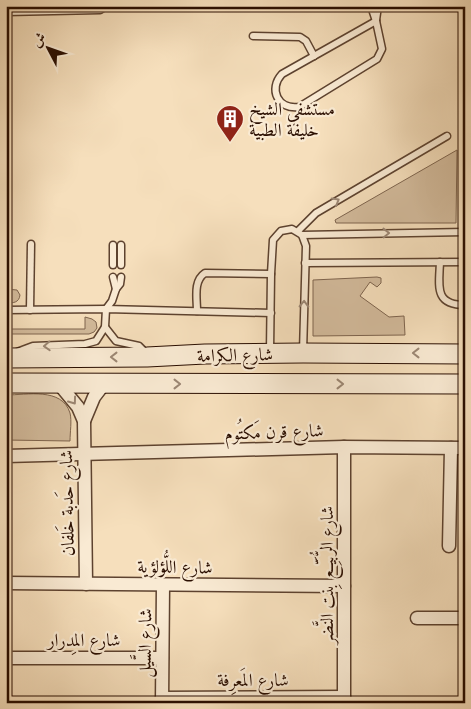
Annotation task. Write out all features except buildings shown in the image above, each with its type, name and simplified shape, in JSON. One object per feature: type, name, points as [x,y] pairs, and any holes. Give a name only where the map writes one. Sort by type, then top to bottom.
[{"type":"main road","name":"شارع الكرامة","points":[[8,358],[303,353],[465,354]]},
{"type":"main road","name":"شارع الكرامة","points":[[6,383],[465,384]]},
{"type":"street","name":"شارع حَدبة خَلفان","points":[[59,384],[78,407],[84,422],[86,584]]},
{"type":"street","name":"شارع حَدبة خَلفان","points":[[84,422],[94,397],[104,384]]},
{"type":"street","name":"شارع قرن مَكتُوم","points":[[6,456],[344,447],[465,448]]},
{"type":"street","name":"شارع الرُّبَيِّع بِنت النَّضر","points":[[344,447],[344,700]]},
{"type":"street","points":[[449,546],[451,448]]},
{"type":"street","name":"شارع اللُّؤلؤية","points":[[6,583],[344,586]]},
{"type":"street","name":"شارع السَّيل","points":[[162,700],[163,584]]},
{"type":"street","points":[[417,618],[465,618]]},
{"type":"street","name":"شارع المِدرار","points":[[6,658],[162,658]]},
{"type":"street","name":"شارع المَعرِفة","points":[[162,700],[344,700]]},
{"type":"lane","points":[[6,12],[100,10],[106,6]]},
{"type":"lane","points":[[371,6],[376,21],[382,49],[377,59],[304,104],[293,108],[283,104],[276,95],[276,84],[282,74],[376,21]]},
{"type":"lane","points":[[376,21],[378,6]]},
{"type":"lane","points":[[6,32],[6,119]]},
{"type":"lane","points":[[253,36],[300,37],[306,41],[314,56]]},
{"type":"lane","points":[[300,233],[316,213],[447,136]]},
{"type":"lane","points":[[270,354],[271,274],[273,240],[276,234],[286,228],[300,233],[465,232]]},
{"type":"lane","points":[[300,233],[306,246],[303,353]]},
{"type":"lane","points":[[30,310],[32,244]]},
{"type":"lane","points":[[113,265],[110,245],[123,245],[121,265]]},
{"type":"lane","points":[[440,262],[439,288],[442,298],[452,304],[465,305]]},
{"type":"lane","points":[[305,263],[465,262]]},
{"type":"lane","points":[[197,311],[197,283],[201,276],[205,274],[271,274]]},
{"type":"lane","points":[[113,277],[116,289]]},
{"type":"lane","points":[[8,358],[26,347],[92,342],[98,338],[105,328],[106,309],[120,284],[121,277]]},
{"type":"lane","points":[[6,310],[106,309],[271,313]]},
{"type":"lane","points":[[105,328],[116,341],[142,347],[148,357]]},
{"type":"shaded area","points":[[457,150],[456,223],[336,223],[335,220]]},
{"type":"shaded area","points":[[381,278],[381,283],[377,287],[370,282],[360,296],[389,317],[404,316],[405,335],[313,336],[313,280]]},
{"type":"shaded area","points":[[6,289],[17,290],[20,295],[17,301],[6,303]]},
{"type":"shaded area","points":[[85,317],[96,322],[97,328],[94,332],[89,334],[6,334],[6,329],[85,329]]},
{"type":"shaded area","points":[[43,394],[60,399],[70,413],[70,441],[6,440],[6,395]]},
{"type":"place","name":"مستشفي الشيخ خليفة الطبية","points":[[230,143]]}]
